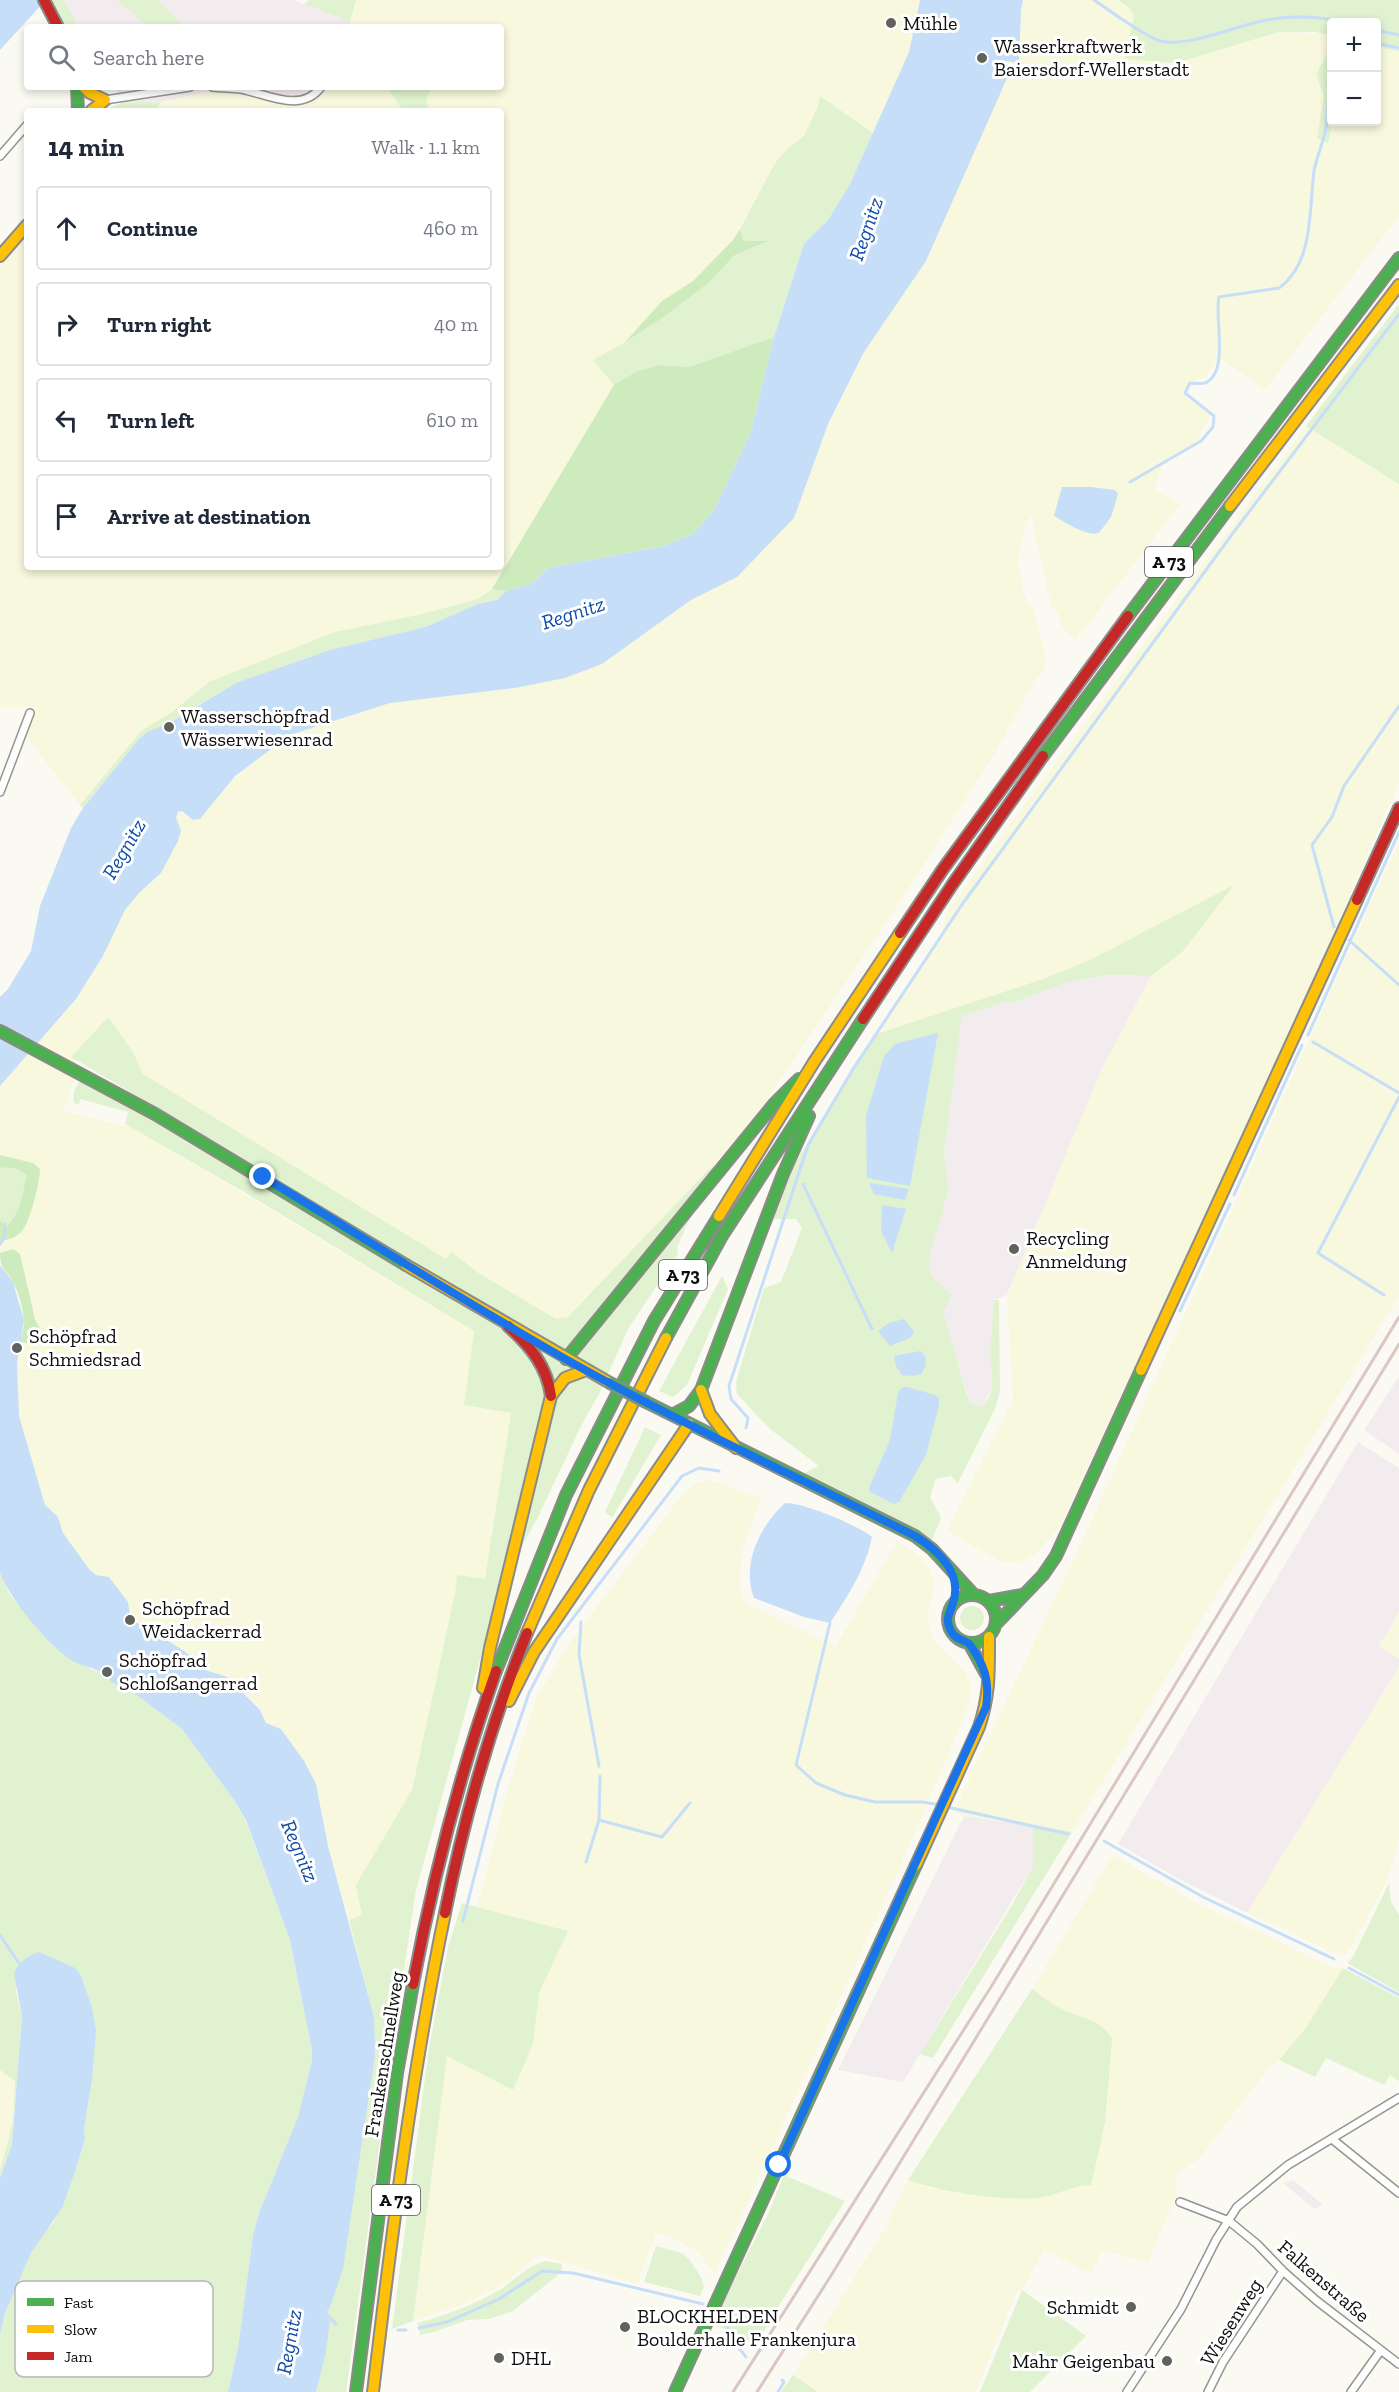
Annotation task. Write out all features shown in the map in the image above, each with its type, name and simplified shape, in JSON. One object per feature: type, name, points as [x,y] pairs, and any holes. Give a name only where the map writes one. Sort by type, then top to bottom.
[{"type":"main road","points":[[44,0],[56,24]]},
{"type":"main road","points":[[77,90],[78,108]]},
{"type":"main road","points":[[87,90],[105,100],[95,108]]},
{"type":"main road","points":[[0,256],[24,228]]},
{"type":"main road","name":"A 73","points":[[476,1728],[505,1646],[571,1485],[654,1321],[814,1062],[943,869],[1033,742],[1399,258]]},
{"type":"main road","name":"A 73","points":[[492,1731],[546,1582],[577,1514],[712,1251],[835,1059],[975,851],[1044,755],[1399,285]]},
{"type":"main road","points":[[675,2392],[986,1707],[989,1637],[996,1624],[1022,1594],[1035,1586],[1048,1571],[1056,1556],[1399,808]]},
{"type":"main road","points":[[0,1031],[68,1064],[263,1177],[566,1359],[736,1448],[915,1536],[940,1555],[953,1574],[974,1594],[988,1601],[994,1608],[996,1624]]},
{"type":"main road","points":[[672,1415],[689,1406],[701,1390],[783,1174],[835,1059]]},
{"type":"main road","points":[[566,1359],[774,1104],[814,1062]]},
{"type":"main road","points":[[508,1326],[543,1364],[548,1374],[551,1396]]},
{"type":"main road","points":[[476,1728],[490,1648],[551,1396],[561,1380],[573,1373],[586,1370]]},
{"type":"main road","points":[[701,1390],[713,1421],[736,1448]]},
{"type":"main road","points":[[492,1731],[534,1652],[689,1424]]},
{"type":"main road","points":[[953,1574],[955,1587],[953,1603],[947,1617],[955,1637],[969,1643],[983,1641],[989,1637]]},
{"type":"main road","points":[[953,1603],[959,1598],[974,1594]]},
{"type":"main road","points":[[988,1601],[1022,1594]]},
{"type":"main road","points":[[969,1643],[988,1678]]},
{"type":"main road","name":"Frankenschnellweg","points":[[356,2392],[384,2166],[406,2022],[432,1889],[476,1728]]},
{"type":"main road","name":"Frankenschnellweg","points":[[372,2392],[402,2149],[424,2009],[444,1909],[466,1819],[492,1731]]},
{"type":"street","points":[[105,100],[170,90]]},
{"type":"street","points":[[244,90],[291,102],[310,98],[318,90]]},
{"type":"street","points":[[0,156],[24,128]]},
{"type":"street","points":[[0,792],[30,713]]},
{"type":"street","points":[[1127,2392],[1180,2309],[1237,2207],[1267,2180],[1399,2098]]},
{"type":"street","points":[[1332,2139],[1399,2193]]},
{"type":"street","name":"Falkenstraße","points":[[1180,2202],[1229,2221],[1257,2244],[1317,2301],[1399,2364]]},
{"type":"street","name":"Wiesenweg","points":[[1208,2392],[1223,2362],[1283,2271]]},
{"type":"street","points":[[1351,2392],[1381,2350]]},
{"type":"shaded area","points":[[64,0],[116,0],[145,24],[77,24]]},
{"type":"shaded area","points":[[158,0],[293,0],[350,22],[349,24],[182,24]]},
{"type":"shaded area","points":[[116,90],[207,90],[208,92],[161,102],[124,102]]},
{"type":"shaded area","points":[[240,90],[325,90],[318,100],[297,105],[240,92]]},
{"type":"shaded area","points":[[1108,975],[1151,976],[1102,1069],[1007,1295],[994,1300],[990,1350],[992,1386],[983,1407],[970,1403],[942,1311],[952,1296],[931,1275],[929,1258],[949,1189],[944,1154],[962,1015],[1008,1001],[1011,1004],[1069,982]]},
{"type":"shaded area","points":[[1399,1376],[1399,1454],[1364,1430]]},
{"type":"shaded area","points":[[1358,1442],[1399,1468],[1399,1613],[1379,1646],[1399,1658],[1399,1667],[1247,1913],[1179,1879],[1118,1844]]},
{"type":"shaded area","points":[[964,1816],[1033,1825],[1033,1866],[903,2082],[838,2070]]},
{"type":"shaded area","points":[[1293,2180],[1323,2205],[1314,2209],[1283,2183]]},
{"type":"green space","points":[[51,0],[64,0],[77,24],[63,24]]},
{"type":"green space","points":[[116,0],[158,0],[182,24],[145,24]]},
{"type":"green space","points":[[309,0],[356,0],[350,22],[304,4]]},
{"type":"green space","points":[[356,0],[920,0],[909,52],[873,133],[820,96],[818,106],[804,136],[788,148],[775,163],[733,240],[693,281],[662,301],[625,342],[593,360],[614,385],[504,569],[504,108],[429,108],[426,101],[431,90],[504,90],[504,24],[349,24]]},
{"type":"green space","points":[[1023,0],[1118,0],[1129,7],[1134,15],[1126,59],[1176,63],[1279,32],[1327,34],[1327,53],[1316,74],[1324,96],[1317,138],[1328,142],[1332,126],[1381,126],[1381,48],[1399,51],[1399,216],[1265,390],[1218,357],[1206,377],[1189,382],[1182,394],[1211,415],[1196,443],[1165,460],[1154,489],[1180,504],[1075,641],[1060,624],[1060,616],[1051,606],[1031,515],[1024,530],[1018,562],[1024,594],[1034,612],[1046,658],[1042,674],[1035,680],[997,750],[899,903],[747,1129],[568,1317],[556,1319],[477,1272],[453,1252],[446,1260],[143,1074],[133,1052],[108,1017],[72,1056],[77,1059],[71,1072],[76,1076],[63,1111],[133,1128],[474,1331],[464,1405],[511,1413],[485,1580],[457,1576],[412,1790],[357,1885],[362,1915],[349,1920],[328,1846],[319,1798],[304,1761],[281,1729],[266,1723],[260,1709],[227,1677],[205,1670],[190,1655],[145,1626],[134,1622],[130,1615],[128,1602],[109,1577],[96,1575],[89,1569],[63,1533],[58,1517],[45,1505],[19,1416],[17,1363],[19,1342],[26,1344],[42,1333],[35,1319],[20,1254],[0,1254],[0,1241],[10,1240],[33,1163],[0,1155],[0,1086],[76,999],[103,956],[125,910],[139,893],[161,873],[181,831],[176,817],[178,812],[181,811],[187,817],[200,819],[235,776],[290,735],[390,703],[515,688],[565,678],[602,664],[691,600],[737,577],[828,424],[864,352],[926,261],[995,103],[1006,83],[1001,72],[1005,61],[1019,62]]},
{"type":"green space","points":[[1118,0],[1399,0],[1399,51],[1381,48],[1381,18],[1327,18],[1327,34],[1279,32],[1176,63],[1125,59],[1134,15],[1129,7]]},
{"type":"green space","points":[[1327,53],[1327,126],[1332,126],[1328,143],[1317,138],[1324,96],[1316,74]]},
{"type":"green space","points":[[325,90],[389,90],[401,108],[158,108],[161,102],[208,92],[240,92],[297,105],[318,100]]},
{"type":"green space","points":[[389,90],[431,90],[426,101],[429,108],[401,108]]},
{"type":"green space","points":[[820,96],[873,133],[850,184],[828,220],[804,244],[774,337],[689,367],[660,365],[637,371],[614,385],[593,360],[625,342],[707,284],[735,255],[767,242],[743,241],[740,229],[775,163],[788,148],[804,136],[818,106]]},
{"type":"green space","points":[[124,102],[161,102],[158,108],[109,108]]},
{"type":"green space","points":[[740,229],[743,241],[769,241],[735,255],[707,284],[625,342],[662,301],[693,281],[733,240]]},
{"type":"green space","points":[[24,239],[24,570],[503,570],[492,589],[478,599],[418,615],[209,682],[172,712],[142,730],[80,805],[26,737],[36,707],[0,707],[0,266]]},
{"type":"green space","points":[[1399,304],[1399,484],[1306,426]]},
{"type":"green space","points":[[774,337],[751,432],[714,510],[694,533],[664,546],[548,568],[531,584],[506,591],[492,589],[614,385],[637,371],[660,365],[689,367]]},
{"type":"green space","points":[[1306,426],[1399,484],[1399,783],[1276,1064],[1059,1528],[1034,1555],[1018,1563],[1000,1561],[947,1531],[1013,1400],[1007,1295],[1102,1069],[1151,976],[1183,951],[1092,959],[1046,978],[875,1035],[942,933],[946,913]]},
{"type":"green space","points":[[492,589],[506,591],[497,600],[478,604],[425,627],[330,650],[238,682],[138,740],[83,808],[80,805],[142,730],[172,712],[209,682],[335,632],[418,615],[478,599]]},
{"type":"green space","points":[[1399,841],[1399,1296],[1072,1832],[964,1816],[954,1811],[1078,1550]]},
{"type":"green space","points":[[1234,885],[1183,951],[1151,976],[1108,975],[1069,982],[1010,1004],[1008,1001],[962,1016],[944,1154],[949,1189],[929,1258],[931,1275],[952,1296],[943,1311],[966,1392],[970,1403],[982,1407],[989,1397],[992,1386],[990,1350],[994,1300],[999,1300],[1000,1391],[995,1409],[958,1483],[951,1476],[936,1479],[930,1497],[941,1518],[931,1543],[804,1473],[819,1466],[770,1429],[737,1394],[736,1382],[764,1288],[781,1282],[802,1228],[796,1219],[773,1219],[789,1173],[874,1035],[1046,978],[1092,959]]},
{"type":"green space","points":[[108,1017],[133,1052],[143,1074],[446,1259],[452,1252],[477,1272],[556,1319],[568,1317],[715,1163],[677,1247],[678,1254],[628,1329],[600,1392],[581,1426],[538,1517],[501,1584],[416,1890],[346,2392],[316,2392],[325,2357],[324,2313],[329,2310],[374,2017],[349,1920],[362,1915],[356,1885],[412,1790],[455,1594],[457,1575],[485,1579],[511,1413],[464,1405],[474,1331],[244,1192],[125,1124],[128,1112],[80,1099],[79,1105],[74,1103],[75,1090],[83,1080],[118,1097],[254,1177],[259,1168],[71,1057]]},
{"type":"green space","points":[[0,1155],[33,1163],[40,1169],[28,1220],[21,1232],[14,1237],[0,1241],[0,1221],[7,1226],[12,1221],[21,1202],[27,1174],[16,1169],[0,1167]]},
{"type":"green space","points":[[0,1167],[28,1173],[18,1208],[7,1226],[0,1221]]},
{"type":"green space","points":[[13,1249],[20,1254],[35,1319],[42,1333],[43,1342],[39,1345],[19,1342],[24,1320],[21,1304],[13,1282],[0,1259],[0,1253]]},
{"type":"green space","points":[[722,1276],[728,1289],[687,1385],[673,1397],[659,1391]]},
{"type":"green space","points":[[645,1427],[661,1435],[612,1518],[605,1512]]},
{"type":"green space","points":[[711,1480],[761,1498],[741,1554],[740,1590],[745,1603],[836,1646],[897,1541],[921,1557],[935,1582],[927,1615],[932,1639],[963,1669],[971,1684],[971,1695],[966,1712],[907,1851],[715,2274],[698,2252],[673,2238],[656,2233],[637,2284],[539,2255],[499,2287],[464,2304],[413,2321],[447,2055],[513,2090],[533,2044],[539,1993],[568,1931],[477,1907],[510,1783],[535,1701],[567,1646],[682,1495],[695,1483]]},
{"type":"green space","points":[[0,1573],[10,1595],[49,1640],[92,1670],[103,1672],[111,1682],[134,1693],[182,1729],[234,1800],[246,1821],[290,1940],[312,2050],[312,2060],[298,2117],[259,2213],[253,2235],[238,2348],[228,2392],[0,2392],[0,2335],[5,2313],[15,2290],[15,2377],[213,2377],[213,2281],[19,2281],[39,2239],[54,2222],[75,2172],[85,2139],[84,2129],[92,2080],[15,1987],[22,2016],[13,2132],[12,2144],[0,2178],[0,2170],[13,2122],[15,2081],[0,2070]]},
{"type":"green space","points":[[967,1606],[977,1606],[984,1613],[984,1623],[977,1630],[967,1630],[960,1623],[960,1613]]},
{"type":"green space","points":[[1399,1613],[1399,1658],[1379,1646]]},
{"type":"green space","points":[[1399,1667],[1399,1840],[1386,1883],[1350,1949],[1342,1956],[1247,1913]]},
{"type":"green space","points":[[1033,1825],[1072,1832],[933,2058],[920,2054],[1012,1905],[1033,1866]]},
{"type":"green space","points":[[1113,1855],[1199,1904],[1330,1966],[1343,1968],[1305,2029],[1279,2060],[1268,2069],[1199,2159],[1176,2174],[1175,2197],[1148,2262],[1102,2250],[1091,2274],[1044,2250],[1022,2290],[1016,2293],[976,2392],[818,2392],[793,2375],[884,2230],[908,2180],[930,2188],[1015,2198],[1045,2196],[1071,2187],[1091,2185],[1105,2123],[1107,2098],[1090,2021],[1062,2010],[1032,1989]]},
{"type":"green space","points":[[1389,1883],[1391,1902],[1399,1915],[1399,1992],[1347,1963],[1353,1957]]},
{"type":"green space","points":[[462,1903],[568,1931],[539,1993],[533,2044],[513,2090],[447,2056],[413,2321],[392,2329],[429,2048],[448,1947]]},
{"type":"green space","points":[[1343,1968],[1399,1998],[1399,2081],[1390,2075],[1384,2085],[1326,2058],[1315,2077],[1279,2060],[1305,2029]]},
{"type":"green space","points":[[1032,1989],[1060,2008],[1103,2027],[1112,2039],[1105,2123],[1091,2185],[1044,2197],[1023,2199],[972,2195],[908,2180]]},
{"type":"green space","points":[[0,2070],[15,2080],[13,2122],[0,2170]]},
{"type":"green space","points":[[784,2175],[845,2201],[771,2318],[757,2345],[712,2323],[768,2214]]},
{"type":"green space","points":[[656,2246],[682,2253],[689,2259],[701,2277],[704,2287],[700,2296],[644,2282]]},
{"type":"green space","points":[[546,2261],[562,2264],[562,2272],[513,2311],[489,2319],[467,2320],[420,2335],[418,2323],[479,2301],[498,2291],[532,2266]]},
{"type":"green space","points":[[1022,2290],[1086,2336],[1030,2392],[980,2392]]},
{"type":"green space","points":[[793,2375],[818,2392],[781,2392]]},
{"type":"water","points":[[0,0],[46,0],[0,50]]},
{"type":"water","name":"Regnitz","points":[[920,0],[1023,0],[1019,63],[1005,61],[1001,72],[1008,76],[926,261],[864,352],[828,424],[794,518],[737,577],[691,600],[602,664],[565,678],[515,688],[390,703],[290,735],[235,776],[200,819],[193,820],[182,811],[178,812],[176,817],[181,831],[161,873],[139,893],[125,910],[103,956],[76,999],[0,1086],[0,997],[8,989],[31,951],[40,906],[71,828],[83,808],[138,740],[148,732],[171,722],[238,682],[330,650],[425,627],[478,604],[497,600],[506,591],[531,584],[548,568],[664,546],[694,533],[714,510],[751,432],[774,337],[804,244],[828,220],[850,184],[909,52]]},
{"type":"water","points":[[1062,487],[1115,490],[1118,494],[1111,517],[1099,533],[1087,533],[1054,516]]},
{"type":"water","points":[[938,1033],[910,1186],[867,1178],[866,1116],[884,1056],[895,1044]]},
{"type":"water","points":[[869,1183],[909,1189],[905,1200],[874,1194]]},
{"type":"water","points":[[882,1205],[906,1209],[892,1253],[881,1231]]},
{"type":"water","name":"Regnitz","points":[[0,1265],[13,1282],[24,1320],[17,1363],[19,1416],[45,1505],[58,1517],[63,1533],[89,1569],[96,1575],[109,1577],[128,1602],[130,1615],[134,1622],[145,1626],[190,1655],[205,1670],[227,1677],[260,1710],[266,1723],[281,1729],[304,1761],[316,1784],[328,1846],[374,2017],[375,2055],[343,2269],[329,2310],[324,2313],[330,2321],[325,2357],[316,2392],[228,2392],[238,2348],[253,2235],[259,2213],[298,2117],[312,2060],[312,2050],[290,1940],[246,1820],[182,1729],[134,1693],[111,1682],[105,1674],[65,1656],[32,1622],[12,1596],[0,1573]]},
{"type":"water","points":[[904,1319],[914,1332],[910,1338],[890,1346],[878,1331],[889,1323]]},
{"type":"water","points":[[921,1351],[926,1358],[921,1374],[902,1375],[896,1366],[894,1356]]},
{"type":"water","points":[[907,1387],[935,1395],[939,1398],[939,1406],[926,1455],[899,1502],[894,1504],[870,1492],[869,1488],[890,1440],[898,1393],[901,1388]]},
{"type":"water","points":[[785,1503],[804,1506],[830,1515],[855,1526],[872,1537],[861,1571],[830,1623],[804,1617],[754,1598],[750,1572],[755,1546],[768,1523]]},
{"type":"water","points":[[39,1952],[75,1968],[81,1976],[92,2008],[96,2031],[92,2080],[84,2129],[85,2139],[75,2172],[62,2208],[31,2253],[19,2281],[15,2281],[15,2290],[5,2313],[0,2335],[0,2178],[12,2144],[22,2016],[14,1973],[30,1955]]},
{"type":"waterway","points":[[1094,0],[1146,35],[1160,41],[1171,42],[1198,39],[1277,18],[1327,19]]},
{"type":"waterway","points":[[1381,31],[1399,35]]},
{"type":"waterway","points":[[1381,44],[1399,48]]},
{"type":"waterway","points":[[1130,482],[1201,441],[1213,427],[1214,416],[1185,393],[1190,383],[1205,383],[1213,377],[1217,368],[1220,344],[1219,297],[1279,288],[1299,265],[1308,234],[1314,171],[1327,122]]},
{"type":"waterway","points":[[746,1428],[748,1418],[731,1399],[729,1386],[808,1145],[853,1069],[961,906],[1233,533],[1399,314]]},
{"type":"waterway","points":[[1334,927],[1312,845],[1332,817],[1344,786],[1399,706]]},
{"type":"waterway","points":[[1308,1035],[1399,832]]},
{"type":"waterway","points":[[1349,940],[1399,985]]},
{"type":"waterway","points":[[1313,1042],[1399,1093]]},
{"type":"waterway","points":[[1234,1195],[1302,1045]]},
{"type":"waterway","points":[[1384,1295],[1318,1253],[1399,1097]]},
{"type":"waterway","points":[[803,1184],[872,1329]]},
{"type":"waterway","points":[[1180,1311],[1230,1204]]},
{"type":"waterway","points":[[0,1244],[4,1239],[5,1224]]},
{"type":"waterway","points":[[463,1921],[498,1784],[529,1693],[557,1639],[682,1476],[699,1468],[719,1471]]},
{"type":"waterway","points":[[581,1622],[579,1655],[599,1766]]},
{"type":"waterway","points":[[830,1623],[796,1765],[816,1783],[845,1795],[875,1802],[922,1802],[941,1805]]},
{"type":"waterway","points":[[600,1776],[599,1820],[662,1837],[690,1803]]},
{"type":"waterway","points":[[947,1807],[1068,1834]]},
{"type":"waterway","points":[[586,1862],[599,1820]]},
{"type":"waterway","points":[[1104,1841],[1203,1897],[1334,1959]]},
{"type":"waterway","points":[[0,1935],[19,1963]]},
{"type":"waterway","points":[[1349,1968],[1399,1995]]},
{"type":"waterway","points":[[419,2328],[447,2322],[499,2299],[542,2271],[573,2273],[703,2304]]},
{"type":"waterway","points":[[323,2310],[336,2324]]},
{"type":"waterway","points":[[722,2314],[732,2339],[746,2357]]},
{"type":"waterway","points":[[398,2330],[406,2330]]},
{"type":"waterway","points":[[778,2392],[784,2382],[782,2380]]},
{"type":"railway","points":[[733,2392],[991,1987],[1399,1317]]},
{"type":"railway","points":[[757,2392],[832,2274],[1399,1344]]},
{"type":"traffic: fast","points":[[77,90],[78,108]]},
{"type":"traffic: fast","points":[[1128,616],[1399,258]]},
{"type":"traffic: fast","points":[[1043,756],[1230,506]]},
{"type":"traffic: fast","points":[[666,1338],[722,1236],[863,1019]]},
{"type":"traffic: fast","points":[[0,1031],[155,1114],[406,1265]]},
{"type":"traffic: fast","points":[[566,1359],[774,1104],[799,1079]]},
{"type":"traffic: fast","points":[[672,1415],[689,1406],[701,1390],[783,1174],[809,1116]]},
{"type":"traffic: fast","points":[[496,1671],[566,1495],[654,1321],[719,1216]]},
{"type":"traffic: fast","points":[[996,1624],[1043,1575],[1056,1556],[1141,1370]]},
{"type":"traffic: fast","points":[[610,1383],[646,1402]]},
{"type":"traffic: fast","points":[[646,1402],[915,1536],[932,1549],[974,1595]]},
{"type":"traffic: fast","points":[[967,1595],[977,1595],[992,1605],[996,1619],[995,1628],[986,1639],[977,1643],[967,1643],[952,1633],[948,1624],[948,1614],[958,1599],[967,1595]]},
{"type":"traffic: fast","points":[[989,1601],[1022,1595]]},
{"type":"traffic: fast","points":[[969,1643],[986,1674]]},
{"type":"traffic: fast","points":[[675,2392],[916,1865]]},
{"type":"traffic: fast","points":[[356,2392],[397,2073],[413,1984]]},
{"type":"traffic: slow","points":[[87,90],[105,100],[95,108]]},
{"type":"traffic: slow","points":[[0,256],[24,228]]},
{"type":"traffic: slow","points":[[1230,506],[1399,285]]},
{"type":"traffic: slow","points":[[1141,1370],[1357,900]]},
{"type":"traffic: slow","points":[[719,1216],[814,1062],[900,933]]},
{"type":"traffic: slow","points":[[406,1265],[610,1383]]},
{"type":"traffic: slow","points":[[527,1633],[589,1490],[666,1338]]},
{"type":"traffic: slow","points":[[483,1688],[490,1648],[551,1396],[565,1378],[586,1370]]},
{"type":"traffic: slow","points":[[701,1390],[710,1414],[736,1448]]},
{"type":"traffic: slow","points":[[509,1701],[534,1652],[689,1424]]},
{"type":"traffic: slow","points":[[916,1865],[983,1715],[989,1672],[989,1637]]},
{"type":"traffic: slow","points":[[373,2392],[395,2212],[422,2032],[445,1913]]},
{"type":"traffic: jam","points":[[44,0],[56,24]]},
{"type":"traffic: jam","points":[[900,933],[943,869],[1128,616]]},
{"type":"traffic: jam","points":[[863,1019],[952,885],[1043,756]]},
{"type":"traffic: jam","points":[[1357,900],[1399,808]]},
{"type":"traffic: jam","points":[[508,1326],[536,1357],[546,1375],[551,1396]]},
{"type":"traffic: jam","points":[[445,1913],[480,1771],[527,1633]]},
{"type":"traffic: jam","points":[[413,1984],[448,1826],[496,1671]]},
{"type":"place","name":"Mühle","points":[[891,23]]},
{"type":"place","name":"Wasserkraftwerk Baiersdorf-Wellerstadt","points":[[982,58]]},
{"type":"place","name":"Wasserschöpfrad Wässerwiesenrad","points":[[169,727]]},
{"type":"place","name":"Recycling Anmeldung","points":[[1014,1249]]},
{"type":"place","name":"Schöpfrad Schmiedsrad","points":[[17,1348]]},
{"type":"place","name":"Schöpfrad Weidackerrad","points":[[130,1620]]},
{"type":"place","name":"Schöpfrad Schloßangerrad","points":[[107,1672]]},
{"type":"place","name":"Schmidt","points":[[1131,2307]]},
{"type":"place","name":"BLOCKHELDEN Boulderhalle Frankenjura","points":[[625,2327]]},
{"type":"place","name":"DHL","points":[[499,2358]]},
{"type":"place","name":"Mahr Geigenbau","points":[[1167,2361]]},
{"type":"route","points":[[263,1177],[492,1316],[586,1370],[689,1424],[915,1536],[940,1555],[953,1574],[955,1587],[953,1603],[947,1617],[948,1624],[955,1637],[969,1643],[988,1678],[989,1692],[986,1707],[979,1727],[779,2165]]}]
